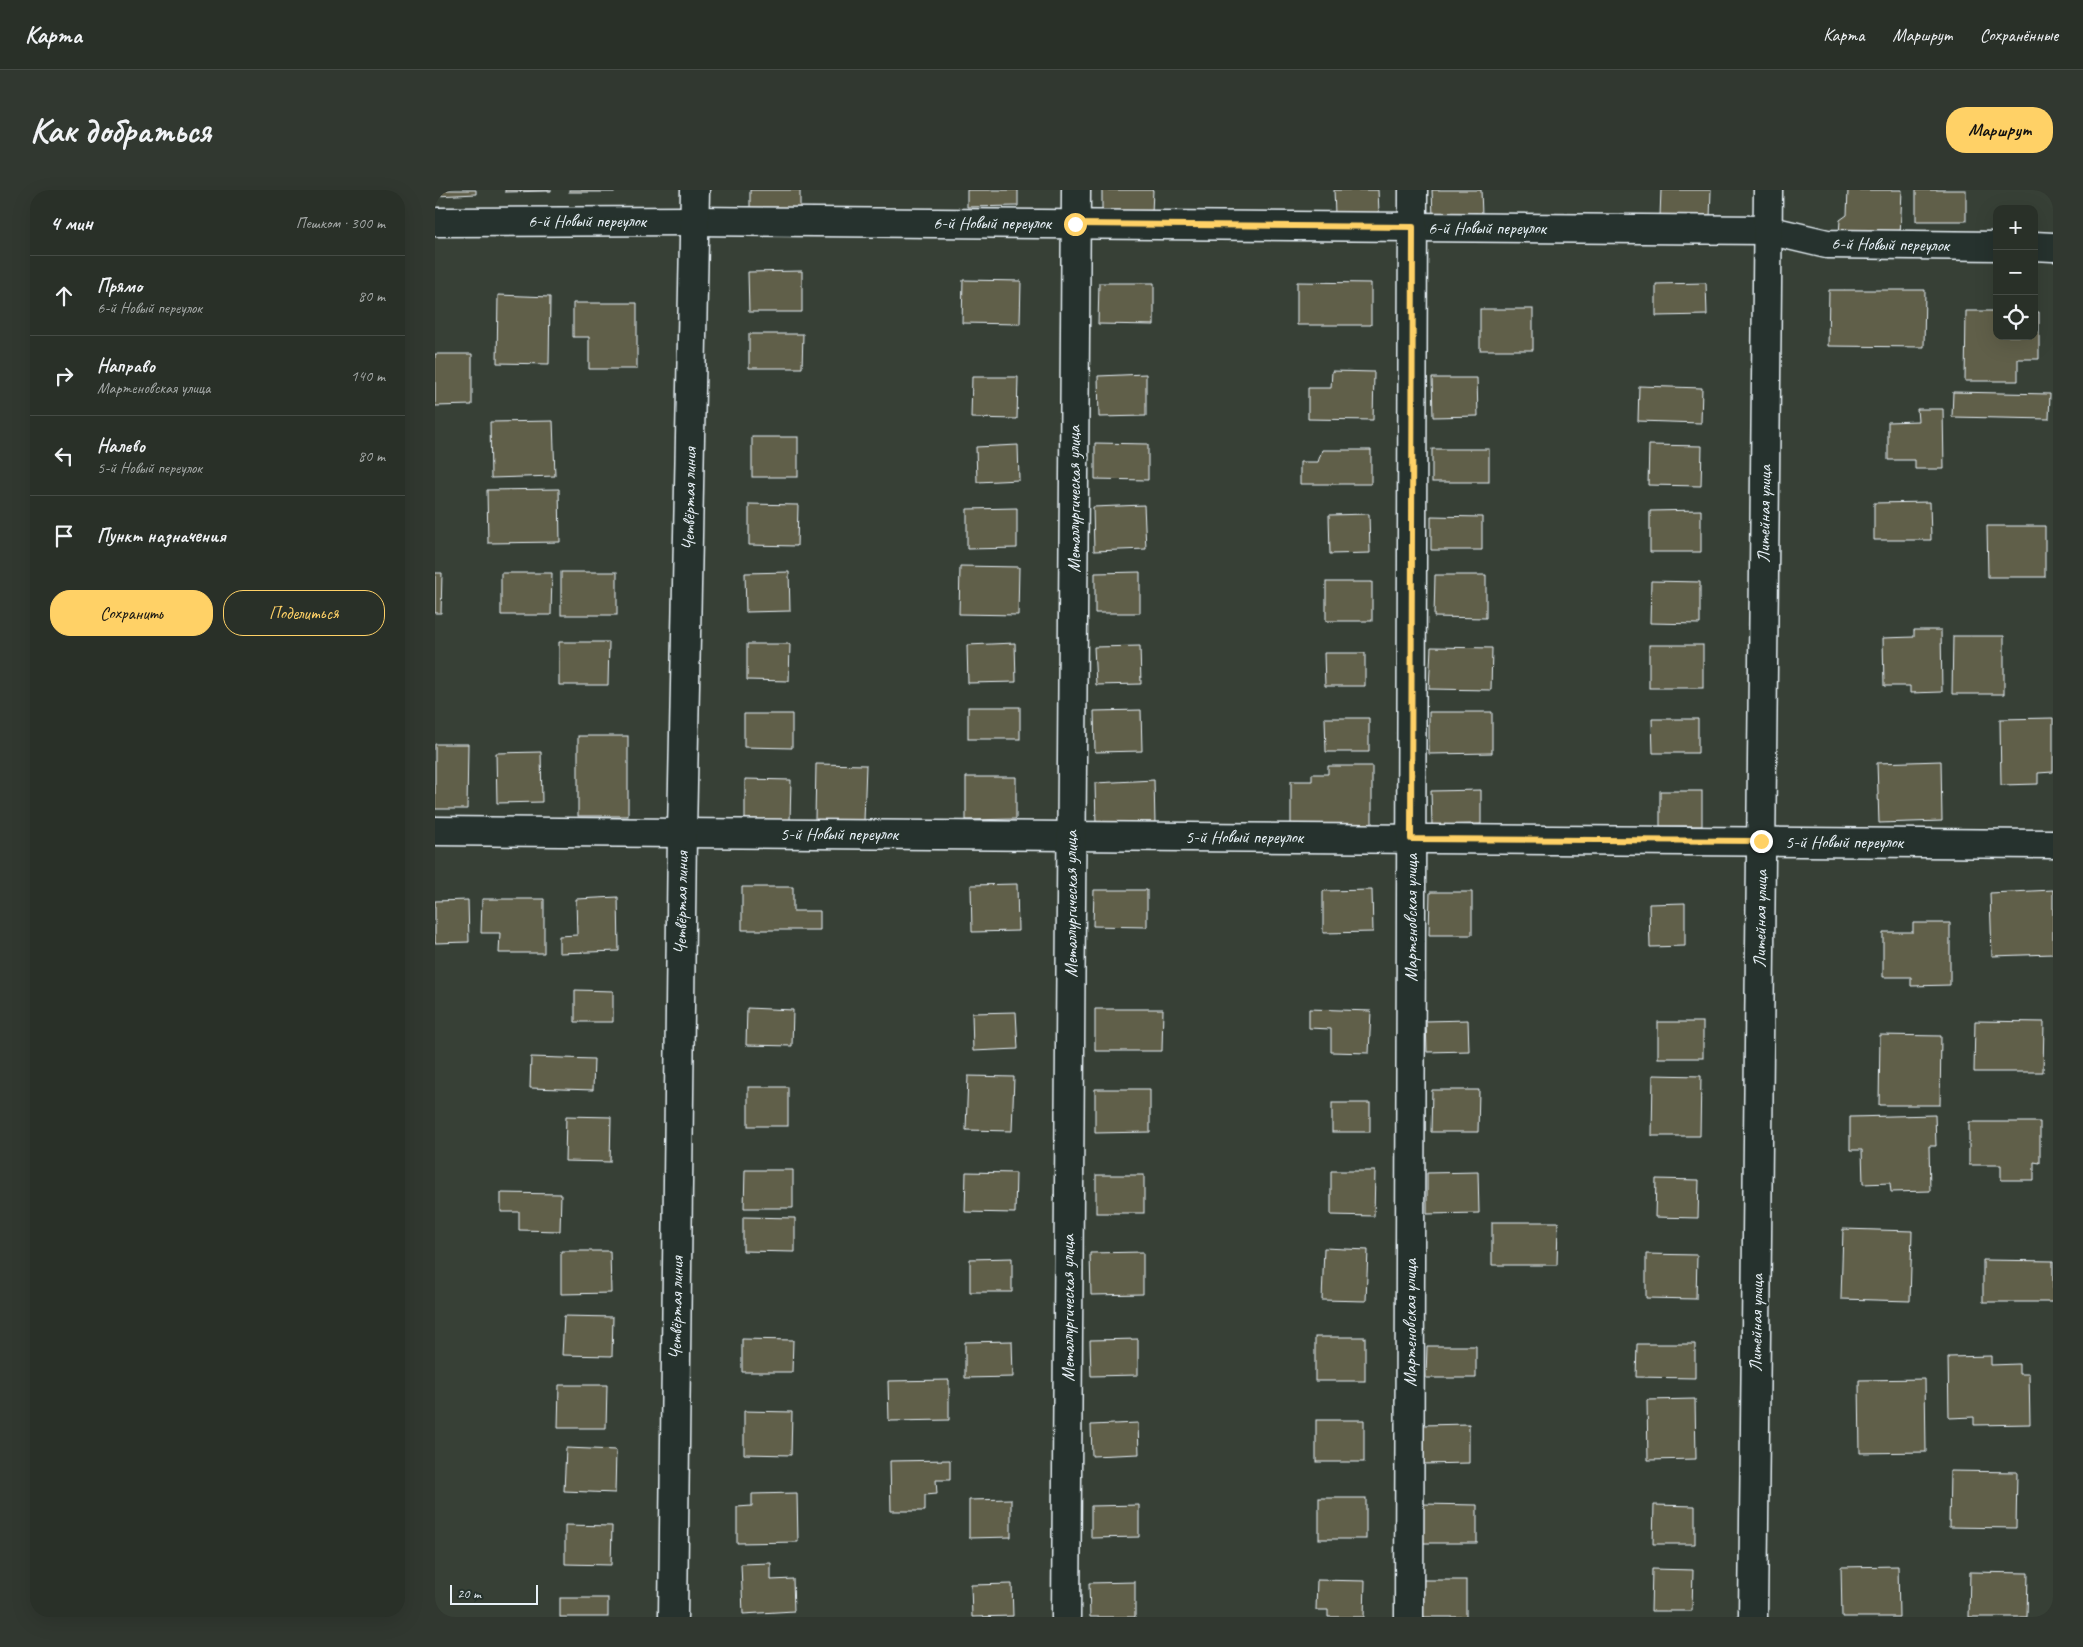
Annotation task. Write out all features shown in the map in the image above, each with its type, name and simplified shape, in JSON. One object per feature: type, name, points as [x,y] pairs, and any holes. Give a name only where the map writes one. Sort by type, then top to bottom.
[{"type":"street","name":"Четвёртая линия","points":[[673,1617],[681,833],[695,190]]},
{"type":"street","name":"Металлургическая улица","points":[[1066,1617],[1076,190]]},
{"type":"street","name":"Мартеновская улица","points":[[1409,1617],[1413,190]]},
{"type":"street","name":"Литейная улица","points":[[1753,1617],[1767,190]]},
{"type":"street","name":"6-й Новый переулок","points":[[435,222],[695,221],[1767,230],[1827,244],[1993,246]]},
{"type":"street","points":[[2038,246],[2053,246]]},
{"type":"street","name":"5-й Новый переулок","points":[[435,831],[2053,844]]},
{"type":"building","points":[[436,190],[476,190],[476,194],[436,196]]},
{"type":"building","points":[[505,190],[551,190],[551,191],[505,192]]},
{"type":"building","points":[[569,190],[614,190],[614,192],[569,192]]},
{"type":"building","points":[[750,190],[800,190],[800,210],[750,212]]},
{"type":"building","points":[[967,190],[1018,190],[1018,206],[967,207]]},
{"type":"building","points":[[1102,190],[1153,190],[1152,213],[1102,212]]},
{"type":"building","points":[[1334,190],[1378,190],[1379,213],[1335,214]]},
{"type":"building","points":[[1432,190],[1481,190],[1482,215],[1433,217]]},
{"type":"building","points":[[1661,190],[1711,190],[1710,218],[1660,216]]},
{"type":"building","points":[[1848,190],[1902,190],[1900,237],[1839,235],[1840,220],[1847,215]]},
{"type":"building","points":[[1916,190],[1966,190],[1966,221],[1916,221]]},
{"type":"building","points":[[802,271],[802,312],[749,312],[748,272]]},
{"type":"building","points":[[963,280],[1021,281],[1020,324],[962,323]]},
{"type":"building","points":[[1297,282],[1371,283],[1371,325],[1297,325]]},
{"type":"building","points":[[1099,283],[1154,283],[1154,325],[1098,324]]},
{"type":"building","points":[[1706,283],[1707,315],[1656,316],[1656,284]]},
{"type":"building","points":[[1829,290],[1925,290],[1924,347],[1828,346]]},
{"type":"building","points":[[498,295],[550,297],[549,364],[497,363]]},
{"type":"building","points":[[573,303],[637,303],[637,369],[589,369],[589,337],[573,337]]},
{"type":"building","points":[[1480,309],[1533,309],[1533,350],[1480,350]]},
{"type":"building","points":[[1966,311],[1993,311],[1993,340],[2038,340],[2039,312],[2039,359],[2018,359],[2018,381],[1965,381]]},
{"type":"building","points":[[749,334],[803,334],[802,368],[749,368]]},
{"type":"building","points":[[435,354],[472,354],[472,405],[435,406]]},
{"type":"building","points":[[1332,371],[1374,372],[1373,420],[1308,419],[1308,388],[1331,388]]},
{"type":"building","points":[[1146,374],[1146,416],[1099,417],[1098,376]]},
{"type":"building","points":[[972,377],[1018,377],[1017,419],[971,418]]},
{"type":"building","points":[[1432,378],[1477,378],[1478,416],[1433,417]]},
{"type":"building","points":[[1639,386],[1702,388],[1701,423],[1638,421]]},
{"type":"building","points":[[1953,392],[2050,394],[2049,419],[1952,417]]},
{"type":"building","points":[[1917,409],[1943,409],[1944,469],[1915,469],[1915,460],[1888,460],[1888,422],[1918,421]]},
{"type":"building","points":[[553,421],[555,476],[491,478],[490,422]]},
{"type":"building","points":[[752,437],[798,437],[798,477],[752,477]]},
{"type":"building","points":[[1095,443],[1148,444],[1148,480],[1095,479]]},
{"type":"building","points":[[1018,445],[1019,480],[977,482],[976,447]]},
{"type":"building","points":[[1649,445],[1702,446],[1701,486],[1648,485]]},
{"type":"building","points":[[1432,449],[1489,449],[1489,482],[1432,482]]},
{"type":"building","points":[[1322,450],[1371,450],[1371,484],[1300,484],[1300,462],[1318,462]]},
{"type":"building","points":[[559,489],[560,542],[488,543],[487,490]]},
{"type":"building","points":[[1930,502],[1931,540],[1874,540],[1874,503]]},
{"type":"building","points":[[749,504],[798,505],[797,546],[749,545]]},
{"type":"building","points":[[1144,505],[1146,549],[1094,551],[1093,507]]},
{"type":"building","points":[[1017,508],[1017,548],[967,549],[967,509]]},
{"type":"building","points":[[1701,510],[1701,552],[1650,552],[1650,511]]},
{"type":"building","points":[[1369,514],[1370,553],[1330,554],[1329,515]]},
{"type":"building","points":[[1431,516],[1482,517],[1482,550],[1431,550]]},
{"type":"building","points":[[1987,526],[2045,526],[2045,577],[1988,577]]},
{"type":"building","points":[[960,566],[1019,567],[1018,615],[959,614]]},
{"type":"building","points":[[561,572],[617,572],[617,615],[561,615]]},
{"type":"building","points":[[789,572],[790,611],[746,612],[745,573]]},
{"type":"building","points":[[1140,572],[1140,613],[1095,613],[1095,573]]},
{"type":"building","points":[[435,573],[442,573],[441,613],[435,613]]},
{"type":"building","points":[[501,573],[552,573],[551,615],[501,615]]},
{"type":"building","points":[[1435,575],[1486,575],[1486,618],[1434,617]]},
{"type":"building","points":[[1651,581],[1700,582],[1700,624],[1650,623]]},
{"type":"building","points":[[1326,582],[1372,582],[1372,621],[1326,621]]},
{"type":"building","points":[[1914,630],[1941,630],[1942,692],[1910,693],[1910,686],[1884,686],[1883,638],[1914,637]]},
{"type":"building","points":[[1953,636],[2004,636],[2004,694],[1952,694]]},
{"type":"building","points":[[559,642],[609,642],[608,685],[559,685]]},
{"type":"building","points":[[1015,643],[1016,682],[968,683],[967,645]]},
{"type":"building","points":[[747,644],[790,644],[789,681],[747,680]]},
{"type":"building","points":[[1649,645],[1703,645],[1703,688],[1649,688]]},
{"type":"building","points":[[1140,646],[1141,684],[1096,685],[1094,647]]},
{"type":"building","points":[[1431,647],[1492,648],[1491,690],[1429,689]]},
{"type":"building","points":[[1324,653],[1365,653],[1365,686],[1325,686]]},
{"type":"building","points":[[968,707],[1020,707],[1020,739],[968,739]]},
{"type":"building","points":[[1141,710],[1142,751],[1095,752],[1094,711]]},
{"type":"building","points":[[1429,712],[1492,712],[1492,753],[1429,754]]},
{"type":"building","points":[[744,714],[792,714],[792,748],[744,747]]},
{"type":"building","points":[[1325,718],[1369,718],[1369,752],[1326,752]]},
{"type":"building","points":[[2053,718],[2053,772],[2038,773],[2038,784],[2001,785],[2000,719]]},
{"type":"building","points":[[1652,719],[1698,719],[1698,753],[1653,753]]},
{"type":"building","points":[[578,736],[628,736],[628,816],[578,816]]},
{"type":"building","points":[[435,744],[468,744],[467,809],[435,809]]},
{"type":"building","points":[[541,752],[542,802],[497,803],[496,753]]},
{"type":"building","points":[[1941,761],[1942,821],[1879,823],[1877,763]]},
{"type":"building","points":[[816,764],[866,765],[864,821],[815,820]]},
{"type":"building","points":[[1328,766],[1372,766],[1372,830],[1291,831],[1291,781],[1312,781],[1312,774],[1328,774]]},
{"type":"building","points":[[966,777],[1016,777],[1016,819],[966,820]]},
{"type":"building","points":[[745,779],[791,780],[790,820],[745,819]]},
{"type":"building","points":[[1154,780],[1155,824],[1096,826],[1095,783]]},
{"type":"building","points":[[1481,790],[1481,824],[1432,825],[1431,791]]},
{"type":"building","points":[[1660,791],[1702,791],[1702,826],[1660,826]]},
{"type":"building","points":[[1017,884],[1018,931],[972,932],[971,885]]},
{"type":"building","points":[[742,887],[793,887],[793,911],[820,911],[820,930],[742,930]]},
{"type":"building","points":[[1094,890],[1147,890],[1147,927],[1093,926]]},
{"type":"building","points":[[1372,890],[1373,932],[1323,933],[1323,891]]},
{"type":"building","points":[[2053,890],[2053,954],[1992,956],[1990,893]]},
{"type":"building","points":[[1430,892],[1472,892],[1472,935],[1429,935]]},
{"type":"building","points":[[618,897],[619,951],[559,953],[559,936],[577,935],[576,899]]},
{"type":"building","points":[[482,899],[544,899],[544,953],[499,953],[500,933],[481,933]]},
{"type":"building","points":[[468,900],[469,942],[435,943],[435,901]]},
{"type":"building","points":[[1685,903],[1685,946],[1650,947],[1649,904]]},
{"type":"building","points":[[1913,923],[1950,923],[1950,985],[1911,986],[1911,977],[1883,977],[1883,932],[1913,932]]},
{"type":"building","points":[[575,990],[613,991],[613,1022],[575,1022]]},
{"type":"building","points":[[747,1008],[793,1010],[792,1046],[746,1045]]},
{"type":"building","points":[[1095,1009],[1163,1009],[1162,1051],[1095,1051]]},
{"type":"building","points":[[1309,1009],[1371,1011],[1369,1053],[1331,1052],[1331,1029],[1309,1028]]},
{"type":"building","points":[[1016,1012],[1018,1049],[973,1051],[972,1013]]},
{"type":"building","points":[[1468,1020],[1469,1051],[1427,1052],[1426,1021]]},
{"type":"building","points":[[1975,1021],[2044,1022],[2043,1072],[1974,1072]]},
{"type":"building","points":[[1658,1022],[1703,1022],[1703,1058],[1658,1058]]},
{"type":"building","points":[[1880,1035],[1941,1036],[1940,1105],[1879,1105]]},
{"type":"building","points":[[531,1057],[594,1059],[593,1090],[530,1088]]},
{"type":"building","points":[[1653,1075],[1701,1076],[1700,1136],[1652,1136]]},
{"type":"building","points":[[968,1076],[1014,1077],[1012,1131],[966,1130]]},
{"type":"building","points":[[748,1087],[788,1087],[788,1126],[748,1126]]},
{"type":"building","points":[[1095,1089],[1150,1089],[1150,1132],[1095,1133]]},
{"type":"building","points":[[1432,1090],[1479,1090],[1478,1132],[1431,1132]]},
{"type":"building","points":[[1332,1103],[1370,1103],[1370,1132],[1332,1132]]},
{"type":"building","points":[[1935,1115],[1936,1146],[1929,1146],[1930,1191],[1891,1192],[1890,1183],[1863,1184],[1862,1150],[1850,1150],[1850,1117]]},
{"type":"building","points":[[566,1116],[611,1117],[610,1162],[565,1161]]},
{"type":"building","points":[[1969,1122],[2040,1122],[2040,1163],[2034,1162],[2034,1180],[2001,1180],[2001,1165],[1969,1165]]},
{"type":"building","points":[[745,1170],[793,1170],[793,1208],[744,1208]]},
{"type":"building","points":[[1331,1171],[1375,1171],[1374,1216],[1331,1215]]},
{"type":"building","points":[[966,1172],[1016,1173],[1015,1213],[965,1212]]},
{"type":"building","points":[[1478,1172],[1479,1213],[1427,1214],[1427,1173]]},
{"type":"building","points":[[1096,1175],[1144,1175],[1144,1213],[1096,1213]]},
{"type":"building","points":[[1656,1179],[1699,1180],[1698,1218],[1655,1217]]},
{"type":"building","points":[[501,1193],[561,1194],[560,1231],[519,1230],[519,1212],[501,1212]]},
{"type":"building","points":[[743,1217],[795,1218],[795,1252],[743,1251]]},
{"type":"building","points":[[1492,1222],[1558,1222],[1557,1265],[1492,1265]]},
{"type":"building","points":[[1843,1229],[1912,1231],[1910,1301],[1841,1299]]},
{"type":"building","points":[[1324,1248],[1368,1250],[1366,1301],[1322,1300]]},
{"type":"building","points":[[561,1251],[610,1251],[611,1293],[561,1294]]},
{"type":"building","points":[[1143,1252],[1143,1294],[1091,1295],[1090,1253]]},
{"type":"building","points":[[1646,1254],[1697,1255],[1696,1299],[1646,1298]]},
{"type":"building","points":[[1012,1258],[1012,1292],[970,1292],[970,1259]]},
{"type":"building","points":[[1983,1260],[2053,1261],[2053,1302],[1983,1302]]},
{"type":"building","points":[[564,1316],[613,1317],[612,1356],[562,1355]]},
{"type":"building","points":[[1315,1337],[1365,1337],[1365,1381],[1315,1381]]},
{"type":"building","points":[[742,1339],[793,1340],[792,1372],[742,1372]]},
{"type":"building","points":[[1138,1339],[1138,1375],[1091,1376],[1090,1340]]},
{"type":"building","points":[[1012,1341],[1013,1377],[965,1378],[965,1342]]},
{"type":"building","points":[[1637,1344],[1695,1344],[1695,1378],[1636,1377]]},
{"type":"building","points":[[1427,1346],[1476,1346],[1476,1378],[1426,1378]]},
{"type":"building","points":[[1991,1356],[1991,1365],[2019,1364],[2019,1374],[2029,1374],[2030,1424],[1974,1425],[1974,1417],[1949,1418],[1948,1357]]},
{"type":"building","points":[[1925,1379],[1926,1452],[1860,1453],[1859,1380]]},
{"type":"building","points":[[949,1380],[949,1420],[889,1421],[888,1381]]},
{"type":"building","points":[[559,1385],[607,1385],[606,1428],[558,1428]]},
{"type":"building","points":[[1695,1399],[1696,1459],[1648,1460],[1647,1400]]},
{"type":"building","points":[[744,1411],[792,1412],[791,1455],[744,1454]]},
{"type":"building","points":[[1316,1420],[1364,1420],[1364,1462],[1316,1462]]},
{"type":"building","points":[[1138,1423],[1139,1454],[1092,1456],[1091,1425]]},
{"type":"building","points":[[1469,1424],[1469,1463],[1422,1464],[1422,1425]]},
{"type":"building","points":[[566,1448],[616,1450],[615,1493],[564,1491]]},
{"type":"building","points":[[950,1460],[950,1480],[936,1480],[937,1494],[925,1495],[925,1511],[891,1511],[890,1461]]},
{"type":"building","points":[[1950,1471],[2017,1472],[2016,1528],[1949,1527]]},
{"type":"building","points":[[797,1493],[798,1542],[737,1543],[737,1507],[752,1506],[752,1494]]},
{"type":"building","points":[[1319,1498],[1366,1498],[1366,1539],[1319,1539]]},
{"type":"building","points":[[1011,1499],[1011,1537],[969,1538],[969,1500]]},
{"type":"building","points":[[1422,1504],[1477,1505],[1477,1543],[1422,1543]]},
{"type":"building","points":[[1139,1505],[1139,1537],[1091,1538],[1091,1506]]},
{"type":"building","points":[[1654,1505],[1695,1506],[1695,1544],[1653,1544]]},
{"type":"building","points":[[565,1525],[612,1526],[611,1565],[565,1564]]},
{"type":"building","points":[[771,1563],[771,1580],[793,1579],[794,1611],[743,1614],[741,1564]]},
{"type":"building","points":[[1898,1566],[1899,1617],[1842,1617],[1841,1567]]},
{"type":"building","points":[[1652,1569],[1693,1570],[1692,1611],[1651,1611]]},
{"type":"building","points":[[1970,1572],[2028,1573],[2027,1617],[1969,1617]]},
{"type":"building","points":[[1317,1580],[1365,1581],[1364,1617],[1328,1617],[1328,1610],[1316,1610]]},
{"type":"building","points":[[1419,1580],[1466,1580],[1466,1617],[1419,1617]]},
{"type":"building","points":[[1135,1582],[1135,1617],[1090,1617],[1089,1583]]},
{"type":"building","points":[[1012,1584],[1013,1616],[972,1617],[971,1585]]},
{"type":"building","points":[[560,1598],[608,1598],[608,1617],[560,1617]]},
{"type":"route","points":[[1075,224],[1413,227],[1411,839],[1761,841]]}]
